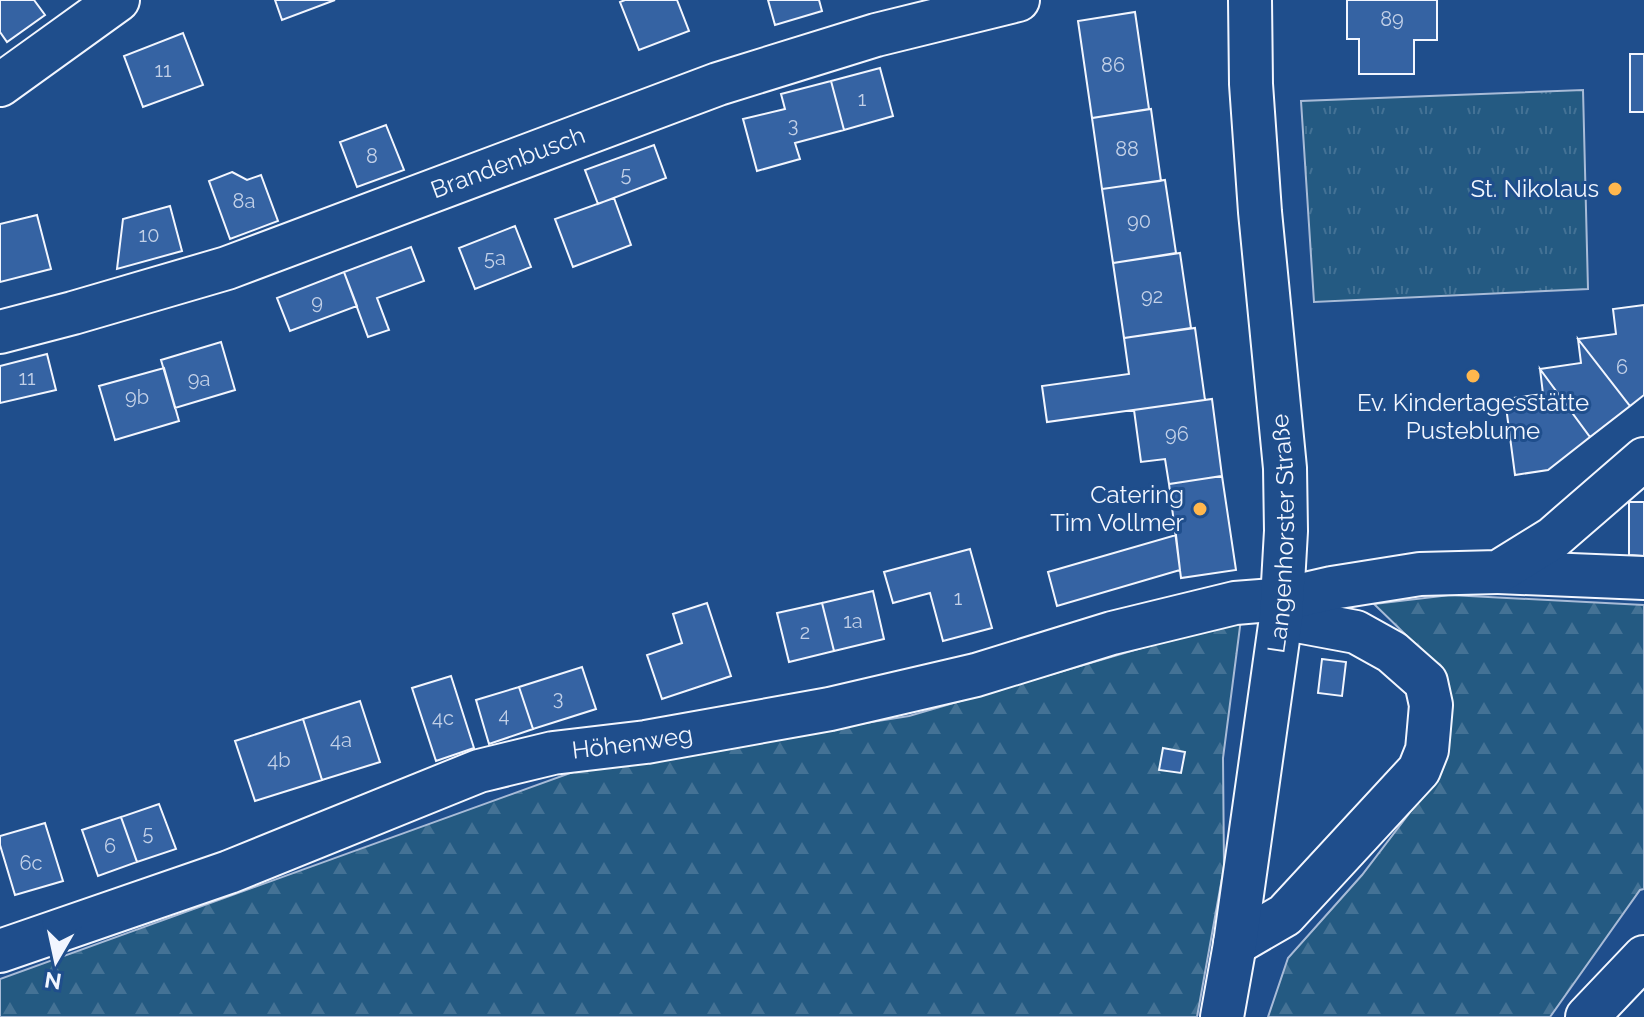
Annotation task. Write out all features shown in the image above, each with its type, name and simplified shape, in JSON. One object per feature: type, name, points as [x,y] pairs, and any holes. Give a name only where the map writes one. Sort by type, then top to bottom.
[{"type":"street","points":[[0,85],[118,0]]},
{"type":"street","name":"Brandenbusch","points":[[0,332],[227,268],[718,84],[876,35],[1018,0]]},
{"type":"street","name":"Langenhorster Straße","points":[[1222,1017],[1282,609],[1285,468],[1260,212],[1251,84],[1250,0]]},
{"type":"street","points":[[1498,572],[1553,538],[1644,459]]},
{"type":"street","points":[[1282,609],[1420,574],[1498,572],[1644,578]]},
{"type":"street","name":"Höhenweg","points":[[0,951],[229,872],[479,771],[553,753],[646,742],[830,709],[976,675],[1112,633],[1235,603],[1282,609]]},
{"type":"street","points":[[1235,944],[1285,915],[1419,770],[1427,750],[1431,705],[1426,682],[1392,652],[1356,632],[1282,609]]},
{"type":"street","points":[[1587,1017],[1644,957]]},
{"type":"green space","points":[[1583,90],[1588,289],[1314,302],[1301,101]]},
{"type":"green space","points":[[1450,595],[1644,605],[1644,889],[1640,890],[1550,1017],[1268,1017],[1288,958],[1362,875],[1433,782],[1451,726],[1441,669],[1374,604]]},
{"type":"green space","points":[[1241,619],[1223,758],[1224,867],[1197,1017],[0,1017],[0,979],[584,768],[909,716]]},
{"type":"building","points":[[0,0],[34,0],[45,15],[7,42],[0,32]]},
{"type":"building","points":[[275,0],[335,0],[282,20]]},
{"type":"building","points":[[677,0],[689,31],[639,50],[620,2]]},
{"type":"building","points":[[768,0],[819,0],[822,11],[775,25]]},
{"type":"building","points":[[1347,0],[1437,0],[1437,40],[1414,40],[1414,74],[1359,74],[1359,39],[1347,39]]},
{"type":"building","points":[[1135,12],[1149,109],[1092,118],[1078,21]]},
{"type":"building","points":[[183,33],[203,85],[143,107],[124,56]]},
{"type":"building","name":"St. Nikolaus","points":[[1630,54],[1644,54],[1644,112],[1630,112]]},
{"type":"building","points":[[880,68],[893,116],[844,130],[831,81]]},
{"type":"building","points":[[831,81],[844,130],[795,143],[800,159],[757,171],[743,119],[785,109],[781,94]]},
{"type":"building","points":[[1151,109],[1161,181],[1102,189],[1092,118]]},
{"type":"building","points":[[386,125],[404,170],[357,187],[340,142]]},
{"type":"building","points":[[654,145],[666,178],[598,204],[585,170]]},
{"type":"building","points":[[232,172],[247,180],[261,175],[278,221],[230,239],[209,181]]},
{"type":"building","points":[[1165,180],[1176,253],[1113,263],[1102,189]]},
{"type":"building","points":[[614,198],[631,245],[573,267],[555,219]]},
{"type":"building","points":[[170,206],[182,251],[117,269],[123,219]]},
{"type":"building","points":[[37,215],[51,269],[0,282],[0,224]]},
{"type":"building","points":[[515,226],[531,267],[475,289],[459,248]]},
{"type":"building","points":[[411,247],[424,281],[377,298],[389,330],[368,337],[344,272]]},
{"type":"building","points":[[1180,253],[1191,328],[1124,338],[1113,263]]},
{"type":"building","points":[[344,272],[357,306],[290,331],[277,298]]},
{"type":"building","points":[[1644,305],[1644,395],[1630,406],[1578,339],[1616,334],[1613,309]]},
{"type":"building","points":[[1195,328],[1205,400],[1047,422],[1042,386],[1129,374],[1124,338]]},
{"type":"building","points":[[1578,339],[1630,406],[1590,437],[1540,369],[1581,363]]},
{"type":"building","points":[[221,342],[235,390],[175,408],[161,360]]},
{"type":"building","points":[[47,354],[56,390],[0,403],[0,366]]},
{"type":"building","points":[[164,368],[179,421],[115,440],[99,386]]},
{"type":"building","points":[[1540,369],[1590,437],[1548,470],[1515,475],[1505,399],[1543,394]]},
{"type":"building","points":[[1212,399],[1222,476],[1169,484],[1165,459],[1141,462],[1134,410]]},
{"type":"building","name":"Catering Tim Vollmer","points":[[1222,476],[1236,570],[1181,578],[1169,484]]},
{"type":"building","points":[[1629,502],[1644,502],[1644,556],[1629,555]]},
{"type":"building","points":[[1176,535],[1180,570],[1057,606],[1048,572]]},
{"type":"building","points":[[970,549],[992,628],[943,641],[930,593],[893,603],[884,572]]},
{"type":"building","points":[[873,591],[884,639],[834,651],[822,603]]},
{"type":"building","points":[[707,603],[731,676],[662,699],[647,655],[682,643],[673,614]]},
{"type":"building","points":[[822,603],[834,651],[789,662],[777,613]]},
{"type":"building","points":[[1322,659],[1346,662],[1342,696],[1318,693]]},
{"type":"building","points":[[582,667],[596,709],[533,729],[519,687]]},
{"type":"building","points":[[451,676],[474,748],[436,761],[412,688]]},
{"type":"building","points":[[519,687],[533,729],[489,744],[476,700]]},
{"type":"building","points":[[360,701],[380,762],[322,780],[303,719]]},
{"type":"building","points":[[303,719],[322,780],[255,801],[235,741]]},
{"type":"building","points":[[1163,748],[1185,752],[1181,773],[1159,770]]},
{"type":"building","points":[[159,804],[176,849],[137,862],[121,817]]},
{"type":"building","points":[[121,817],[137,862],[98,876],[82,830]]},
{"type":"building","points":[[45,823],[63,881],[15,895],[0,836]]},
{"type":"place","name":"St. Nikolaus","points":[[1615,189]]},
{"type":"place","name":"Ev. Kindertagesstätte Pusteblume","points":[[1473,376]]},
{"type":"place","name":"Catering Tim Vollmer","points":[[1200,509]]}]
